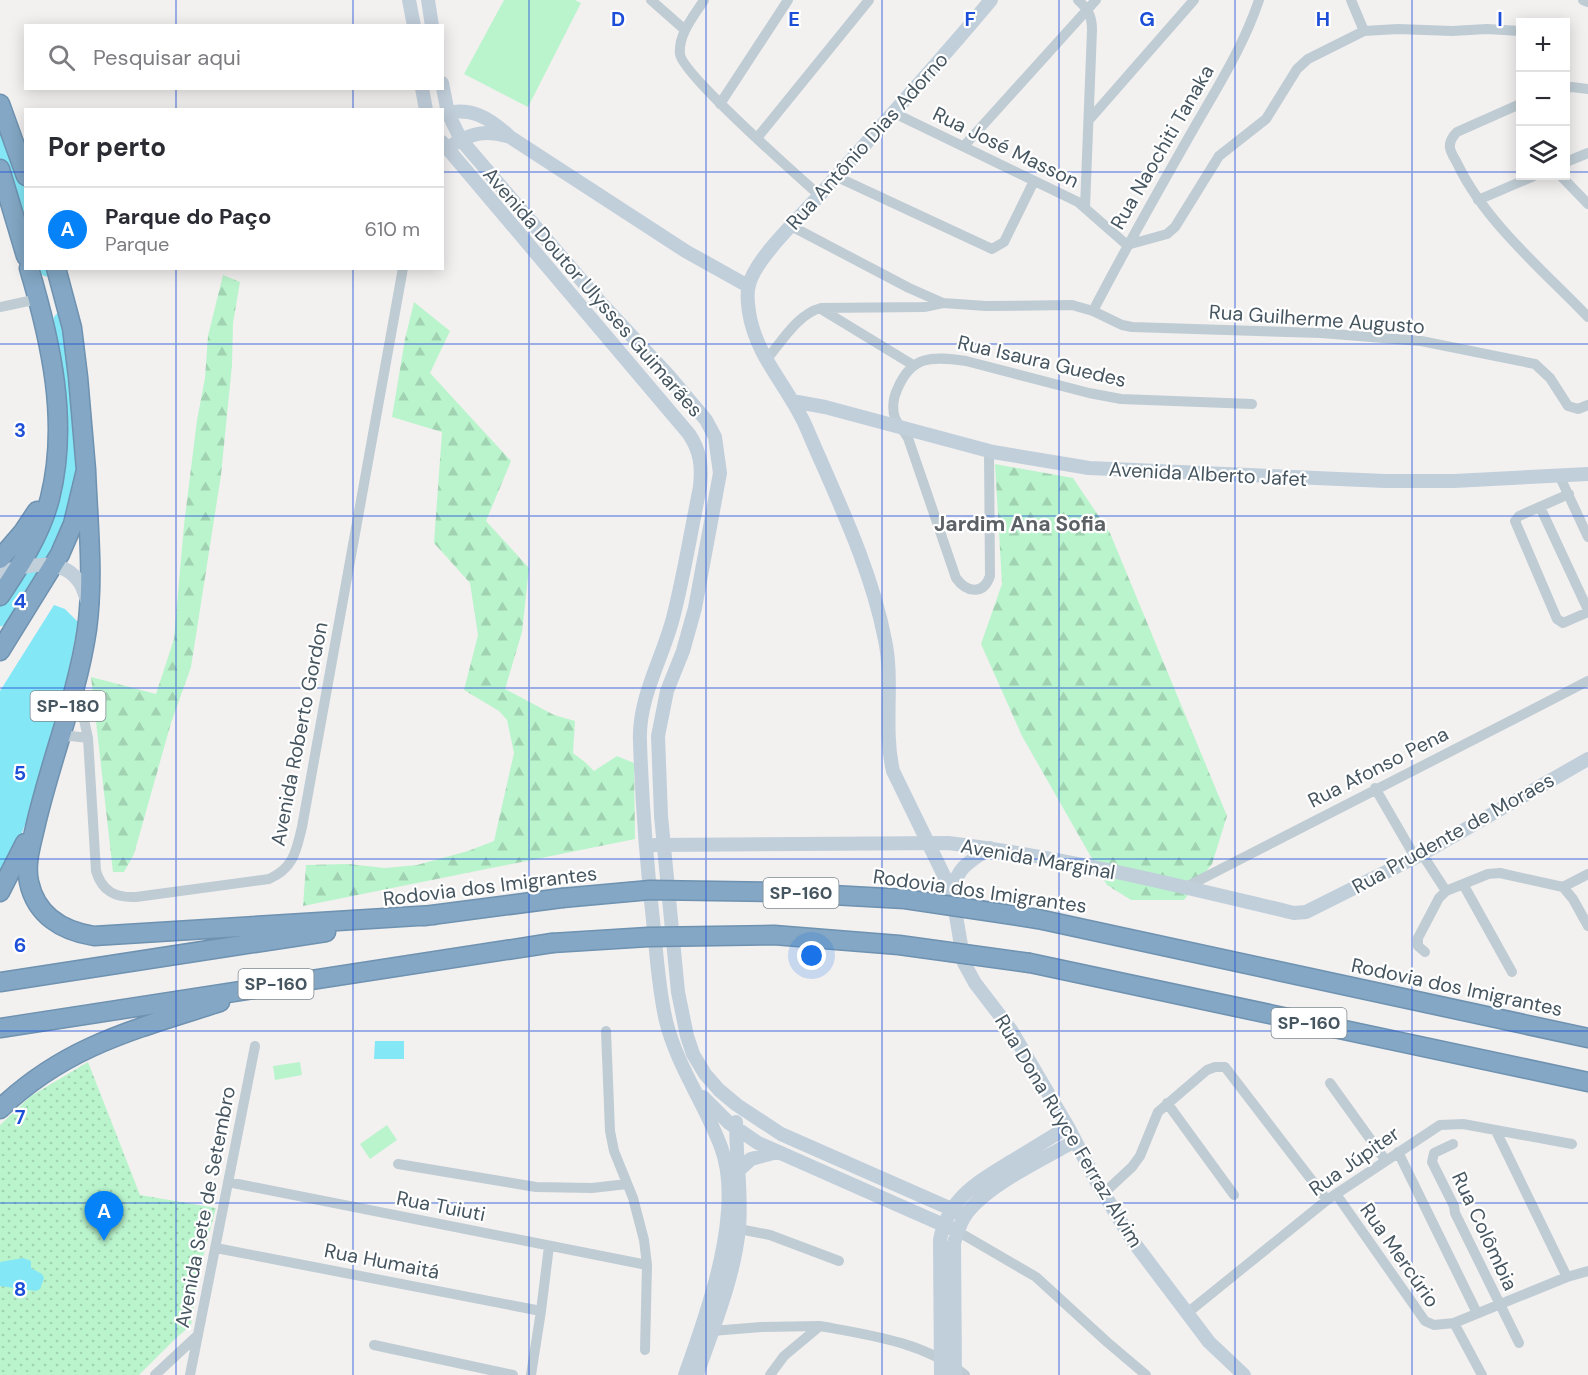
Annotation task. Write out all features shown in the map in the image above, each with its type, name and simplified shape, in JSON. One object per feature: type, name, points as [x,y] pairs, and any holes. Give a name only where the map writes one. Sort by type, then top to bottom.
[{"type":"highway","points":[[0,104],[24,170]]},
{"type":"highway","points":[[0,169],[24,249]]},
{"type":"highway","points":[[0,596],[22,567],[44,518],[54,481],[57,429],[54,372],[47,332],[30,270]]},
{"type":"highway","points":[[57,270],[72,328],[78,377],[86,470],[89,605]]},
{"type":"highway","points":[[0,651],[73,524],[86,470]]},
{"type":"highway","points":[[0,559],[23,532],[54,481]]},
{"type":"highway","name":"SP-180","points":[[0,892],[24,846],[40,806],[76,679],[87,630],[89,605]]},
{"type":"highway","points":[[40,806],[28,866],[32,893],[39,907],[50,919],[63,928],[77,933],[94,936],[434,915]]},
{"type":"highway","name":"Rodovia dos Imigrantes","points":[[4,982],[434,915],[562,898],[650,890],[777,892],[905,899],[1038,918],[1588,1038]]},
{"type":"highway","name":"SP-160","points":[[0,1028],[552,942],[648,937],[774,936],[899,945],[1030,963],[1588,1082]]},
{"type":"highway","points":[[0,1109],[34,1078],[95,1044],[278,984]]},
{"type":"main road","points":[[409,0],[414,24]]},
{"type":"main road","points":[[428,0],[432,24]]},
{"type":"main road","name":"Rua Antônio Dias Adorno","points":[[748,286],[755,270],[791,226],[985,2]]},
{"type":"main road","points":[[444,87],[476,124],[475,135]]},
{"type":"main road","points":[[422,90],[426,108]]},
{"type":"main road","name":"Avenida Doutor Ulysses Guimarães","points":[[443,90],[445,113],[461,140],[600,303],[669,376],[711,428],[718,454],[720,473],[695,608],[687,639],[662,710],[657,741],[663,845],[678,992],[693,1054],[705,1074],[719,1090],[737,1105],[781,1134],[965,1215]]},
{"type":"main road","points":[[445,113],[467,112],[493,121],[510,137],[687,252],[748,286]]},
{"type":"main road","points":[[445,145],[491,132],[510,137]]},
{"type":"main road","name":"Avenida Doutor Ulysses Guimarães","points":[[445,145],[689,434],[697,446],[700,459],[702,470],[700,488],[674,617],[649,686],[641,718],[640,739],[645,846],[665,1018],[678,1058],[722,1149],[728,1187],[727,1227],[722,1258],[709,1306],[685,1375]]},
{"type":"main road","name":"Rua Dona Ruyce Ferraz Alvim","points":[[748,286],[751,326],[766,360],[806,425],[868,576],[887,651],[889,753],[893,771],[952,892],[964,963],[975,984],[1011,1030],[1132,1240],[1209,1342],[1244,1375]]},
{"type":"main road","points":[[614,344],[626,344],[648,365],[669,376]]},
{"type":"main road","name":"Avenida Alberto Jafet","points":[[792,401],[809,403],[989,451],[1089,468],[1385,481],[1454,481],[1588,474]]},
{"type":"main road","points":[[806,425],[819,415],[834,410]]},
{"type":"main road","points":[[0,572],[52,564],[62,567],[80,583],[89,605]]},
{"type":"main road","points":[[673,675],[664,675],[661,670],[673,640],[674,617]]},
{"type":"main road","points":[[649,686],[657,684],[662,689],[655,730],[657,741]]},
{"type":"main road","name":"Rua Prudente de Moraes","points":[[1317,906],[1418,855],[1588,759]]},
{"type":"main road","name":"Avenida Marginal","points":[[645,846],[948,843],[990,848],[1186,887],[1294,913],[1306,912],[1317,906]]},
{"type":"main road","points":[[952,892],[954,879],[961,868],[990,848]]},
{"type":"main road","name":"Avenida Doutor Ulysses Guimarães","points":[[692,1084],[736,1129],[778,1152],[957,1231]]},
{"type":"main road","points":[[698,1375],[729,1280],[739,1229],[740,1170],[736,1129],[737,1105]]},
{"type":"main road","points":[[941,1375],[940,1240],[943,1225],[963,1195],[980,1180],[1068,1127]]},
{"type":"main road","points":[[958,1373],[954,1243],[965,1215],[986,1194],[1075,1141]]},
{"type":"main road","points":[[740,1170],[756,1156],[778,1152]]},
{"type":"street","points":[[651,0],[685,30]]},
{"type":"street","points":[[704,0],[685,30],[680,46],[682,62],[720,104],[819,195]]},
{"type":"street","points":[[720,104],[788,0]]},
{"type":"street","points":[[758,138],[868,0]]},
{"type":"street","points":[[1078,0],[1088,9],[1092,20],[1085,207]]},
{"type":"street","points":[[963,147],[1096,0]]},
{"type":"street","points":[[1089,120],[1194,0]]},
{"type":"street","name":"Rua Naochiti Tanaka","points":[[1093,311],[1127,245],[1228,69],[1250,26],[1259,0]]},
{"type":"street","points":[[1351,0],[1364,31]]},
{"type":"street","points":[[1583,0],[1588,2]]},
{"type":"street","points":[[1127,245],[1167,234],[1175,227],[1219,156],[1266,119],[1302,64],[1364,31],[1398,29],[1516,31]]},
{"type":"street","points":[[1570,87],[1588,89]]},
{"type":"street","points":[[1516,106],[1457,132],[1451,139],[1450,148],[1468,186],[1478,200],[1515,242],[1588,317]]},
{"type":"street","name":"Rua José Masson","points":[[892,112],[1068,196],[1085,207],[1127,245]]},
{"type":"street","points":[[1570,160],[1588,153]]},
{"type":"street","points":[[836,176],[992,249],[1004,242],[1034,181]]},
{"type":"street","points":[[1478,200],[1525,180]]},
{"type":"street","points":[[1565,180],[1588,204]]},
{"type":"street","points":[[791,226],[909,288],[943,303]]},
{"type":"street","name":"Avenida Roberto Gordon","points":[[76,679],[88,738],[96,871],[99,882],[106,890],[125,897],[136,897],[269,879],[286,869],[292,861],[303,817],[403,270]]},
{"type":"street","points":[[899,308],[909,288]]},
{"type":"street","points":[[0,307],[38,299]]},
{"type":"street","points":[[766,360],[803,318],[821,309],[924,307],[943,303],[986,306],[1065,304],[1081,306],[1093,311]]},
{"type":"street","points":[[821,309],[913,365],[899,383],[894,396],[895,419],[908,438],[956,578],[965,588],[974,590],[985,585],[990,576],[989,451]]},
{"type":"street","name":"Rua Guilherme Augusto","points":[[1093,311],[1122,325],[1132,327],[1321,333],[1421,341],[1535,364],[1550,378],[1568,406],[1578,409],[1588,405]]},
{"type":"street","name":"Rua Isaura Guedes","points":[[913,365],[924,360],[946,358],[1121,399],[1252,404]]},
{"type":"street","points":[[1560,477],[1588,537]]},
{"type":"street","points":[[1540,507],[1588,611],[1565,622],[1557,619],[1515,521],[1519,516],[1569,494]]},
{"type":"street","name":"Rua Afonso Pena","points":[[1186,887],[1588,681]]},
{"type":"street","points":[[60,738],[77,736],[88,738]]},
{"type":"street","points":[[1376,788],[1418,855],[1446,891]]},
{"type":"street","points":[[1425,952],[1418,946],[1418,938],[1439,898],[1446,891],[1488,874],[1500,873],[1563,887],[1573,899],[1588,926]]},
{"type":"street","points":[[1563,887],[1588,874]]},
{"type":"street","points":[[1463,884],[1512,972]]},
{"type":"street","points":[[606,1031],[610,1131],[614,1152],[627,1184],[644,1240],[647,1265],[645,1350]]},
{"type":"street","name":"Avenida Sete de Setembro","points":[[190,1375],[255,1047]]},
{"type":"street","points":[[1104,1193],[1132,1167],[1140,1156],[1158,1112],[1207,1070],[1215,1066],[1225,1067],[1331,1197]]},
{"type":"street","points":[[1330,1083],[1386,1161]]},
{"type":"street","points":[[1167,1103],[1234,1195]]},
{"type":"street","name":"Rua Júpiter","points":[[1186,1314],[1331,1197],[1440,1125],[1463,1124],[1572,1144]]},
{"type":"street","points":[[1496,1131],[1567,1277]]},
{"type":"street","name":"Rua Colômbia","points":[[1453,1144],[1434,1153],[1432,1162],[1519,1343]]},
{"type":"street","points":[[1398,1152],[1477,1313]]},
{"type":"street","points":[[398,1164],[536,1187],[592,1188],[627,1184]]},
{"type":"street","name":"Rua Tuiuti","points":[[228,1182],[647,1265]]},
{"type":"street","name":"Rua Mercúrio","points":[[1331,1197],[1425,1321],[1434,1325],[1454,1323],[1482,1375]]},
{"type":"street","points":[[739,1229],[770,1235],[839,1261]]},
{"type":"street","points":[[957,1231],[1036,1277],[1146,1375]]},
{"type":"street","points":[[531,1375],[542,1311],[549,1246]]},
{"type":"street","name":"Rua Humaitá","points":[[216,1248],[542,1311]]},
{"type":"street","points":[[1454,1323],[1588,1270]]},
{"type":"street","points":[[770,1375],[784,1356],[820,1326]]},
{"type":"street","points":[[712,1331],[820,1326],[895,1341],[941,1359],[958,1373]]},
{"type":"street","points":[[155,1375],[198,1335]]},
{"type":"street","points":[[374,1346],[513,1375]]},
{"type":"green space","points":[[504,0],[575,0],[581,3],[528,107],[464,74]]},
{"type":"green space","points":[[223,275],[240,282],[233,323],[232,365],[221,475],[191,667],[171,723],[134,854],[124,872],[113,872],[91,677],[156,694],[174,639],[184,525],[197,420],[205,378],[208,336]]},
{"type":"green space","points":[[414,302],[450,331],[430,373],[511,461],[486,521],[529,568],[522,632],[505,689],[554,715],[575,721],[573,753],[594,771],[617,756],[634,763],[635,839],[303,906],[306,865],[348,864],[385,868],[417,865],[468,851],[494,841],[514,753],[507,720],[499,711],[464,690],[478,635],[470,583],[434,543],[442,432],[392,417],[405,339]]},
{"type":"green space","points":[[995,464],[1073,478],[1110,533],[1227,816],[1212,864],[1184,900],[1131,900],[1107,885],[1022,736],[981,644],[1002,584]]},
{"type":"green space","points":[[88,1062],[140,1195],[216,1208],[198,1275],[191,1325],[139,1375],[0,1375],[0,1125],[31,1096]]},
{"type":"green space","points":[[300,1062],[302,1075],[275,1080],[273,1066]]},
{"type":"green space","points":[[387,1125],[397,1140],[370,1159],[360,1144]]},
{"type":"water","points":[[54,605],[65,609],[78,622],[72,655],[49,754],[39,786],[15,850],[0,880],[0,691]]},
{"type":"water","points":[[375,1041],[404,1041],[404,1059],[374,1059]]},
{"type":"water","points":[[23,1258],[31,1261],[31,1268],[42,1274],[44,1278],[40,1289],[36,1291],[0,1286],[0,1262]]},
{"type":"waterway","points":[[0,137],[24,202]]},
{"type":"waterway","points":[[0,619],[45,552],[59,523],[71,481],[74,436],[61,320]]},
{"type":"place","name":"Parque do Paço","points":[[104,1241]]},
{"type":"district","name":"Jardim Ana Sofia","points":[[1020,524]]}]
